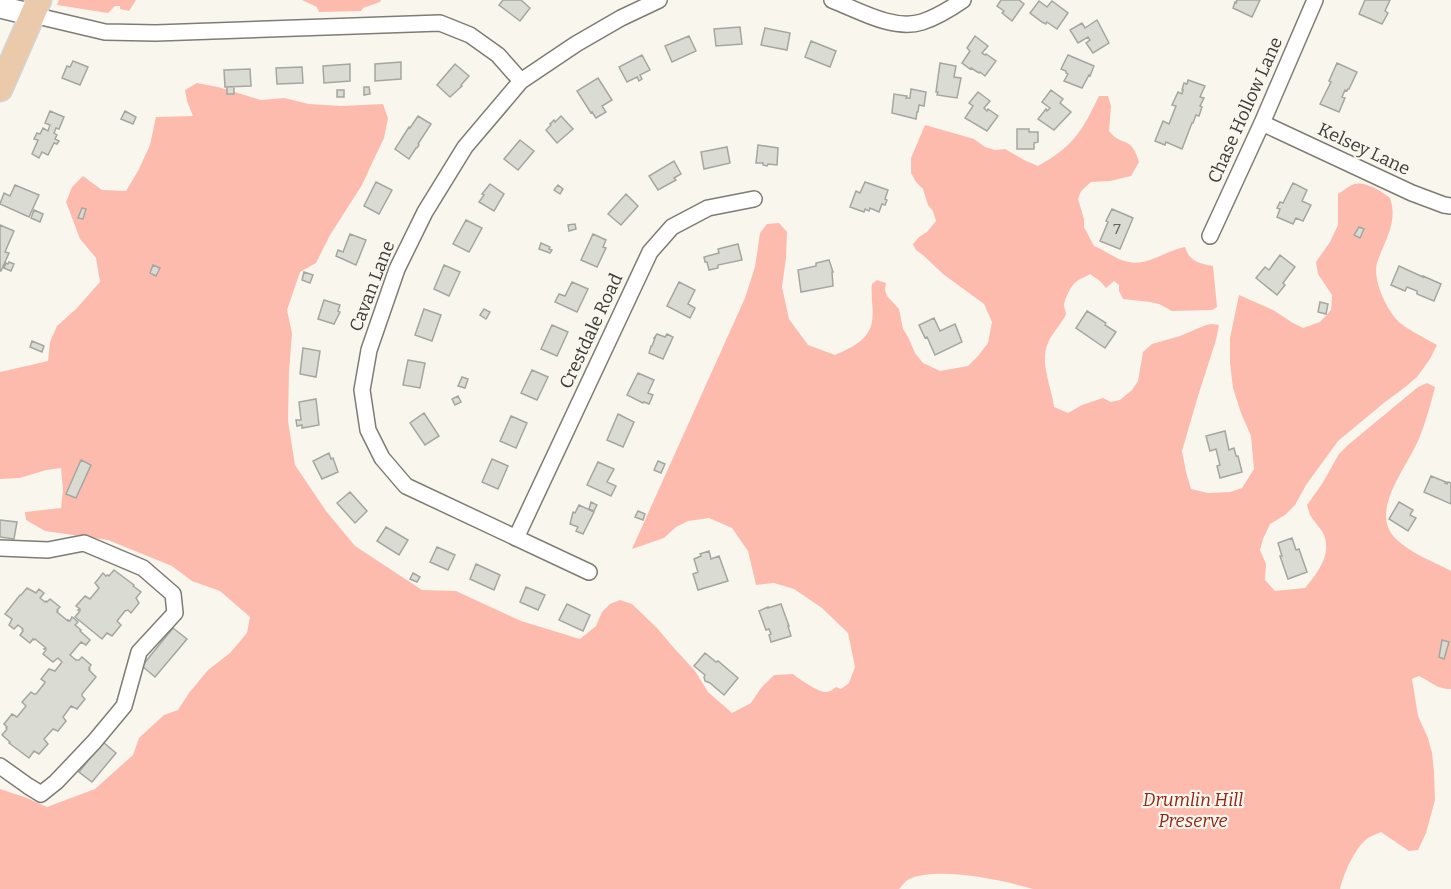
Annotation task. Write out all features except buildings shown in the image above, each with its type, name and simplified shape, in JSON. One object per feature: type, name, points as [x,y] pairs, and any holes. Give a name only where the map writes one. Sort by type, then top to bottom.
[{"type":"main road","points":[[0,7],[36,7],[0,89]]},
{"type":"street","name":"Cavan Lane","points":[[589,572],[406,486],[382,458],[368,430],[362,390],[369,350],[397,269],[425,212],[465,147],[521,81],[594,33],[659,0]]},
{"type":"street","points":[[832,0],[869,16],[898,24],[920,23],[942,14],[963,0]]},
{"type":"street","name":"Chase Hollow Lane","points":[[1210,236],[1315,0]]},
{"type":"street","points":[[36,7],[105,32],[440,23],[470,35],[498,55],[521,81]]},
{"type":"street","name":"Kelsey Lane","points":[[1262,123],[1412,193],[1451,206]]},
{"type":"street","name":"Crestdale Road","points":[[516,537],[650,252],[672,226],[708,208],[754,199]]},
{"type":"street","points":[[0,548],[48,550],[84,543],[143,568],[173,594],[175,612],[139,652],[124,706],[56,782],[41,794],[0,766]]},
{"type":"green space","points":[[59,0],[136,0],[129,11],[115,6],[108,13],[57,5]]},
{"type":"green space","points":[[302,0],[381,0],[361,11],[319,12],[317,7]]},
{"type":"green space","name":"Drumlin Hill Preserve","points":[[197,83],[261,100],[284,98],[309,104],[341,106],[383,104],[388,118],[384,138],[362,185],[330,235],[316,263],[300,272],[287,310],[292,333],[288,421],[295,465],[326,511],[355,546],[422,590],[456,591],[521,621],[580,639],[596,626],[602,612],[610,604],[620,600],[632,604],[695,671],[708,692],[732,713],[751,703],[774,675],[793,674],[814,688],[827,692],[836,687],[841,689],[849,683],[855,667],[848,633],[822,608],[794,589],[774,583],[756,585],[748,551],[732,528],[709,518],[688,521],[676,527],[664,538],[632,549],[745,298],[755,267],[760,233],[767,224],[779,223],[787,232],[782,287],[789,319],[808,345],[835,355],[861,341],[869,332],[872,324],[872,284],[877,280],[886,283],[887,296],[899,309],[903,329],[915,353],[923,363],[940,371],[968,366],[988,343],[992,322],[984,304],[943,274],[916,250],[913,244],[936,221],[923,189],[911,173],[911,158],[925,125],[974,139],[985,147],[995,150],[1005,149],[1038,166],[1060,152],[1076,137],[1099,96],[1108,96],[1111,106],[1109,131],[1133,148],[1139,162],[1131,176],[1110,181],[1091,182],[1081,191],[1078,199],[1084,227],[1094,246],[1129,262],[1143,262],[1185,247],[1189,256],[1195,261],[1213,266],[1217,307],[1212,310],[1172,311],[1159,304],[1123,299],[1119,285],[1114,281],[1106,288],[1090,274],[1079,280],[1067,295],[1064,305],[1066,314],[1046,350],[1045,367],[1054,407],[1068,413],[1082,405],[1103,398],[1111,402],[1120,400],[1132,390],[1138,381],[1143,352],[1152,344],[1206,325],[1219,325],[1182,451],[1191,489],[1208,493],[1230,492],[1242,488],[1254,469],[1251,436],[1233,388],[1230,363],[1230,338],[1239,295],[1273,310],[1303,328],[1320,322],[1331,310],[1332,295],[1318,274],[1316,262],[1330,242],[1338,225],[1338,194],[1359,183],[1382,192],[1390,198],[1393,214],[1376,267],[1380,292],[1388,308],[1400,323],[1437,345],[1417,377],[1338,441],[1306,485],[1295,505],[1285,515],[1270,524],[1260,550],[1266,564],[1265,580],[1275,591],[1305,588],[1322,564],[1326,550],[1324,535],[1310,515],[1307,505],[1339,454],[1418,387],[1427,383],[1435,387],[1420,436],[1394,487],[1386,514],[1388,527],[1395,538],[1414,552],[1451,571],[1451,689],[1438,686],[1419,676],[1412,679],[1418,716],[1432,753],[1435,800],[1426,833],[1418,850],[1409,851],[1381,832],[1371,836],[1354,854],[1340,889],[1033,889],[988,878],[936,874],[909,879],[899,889],[0,889],[0,789],[47,807],[95,789],[133,755],[139,738],[164,715],[178,710],[208,670],[230,653],[247,633],[250,617],[220,591],[192,581],[172,566],[108,540],[45,531],[26,520],[25,512],[61,508],[63,490],[61,468],[20,478],[0,479],[0,372],[48,361],[50,342],[57,326],[100,282],[96,258],[80,239],[66,202],[72,187],[83,176],[102,190],[126,191],[150,145],[156,117],[193,116],[185,90]]}]
